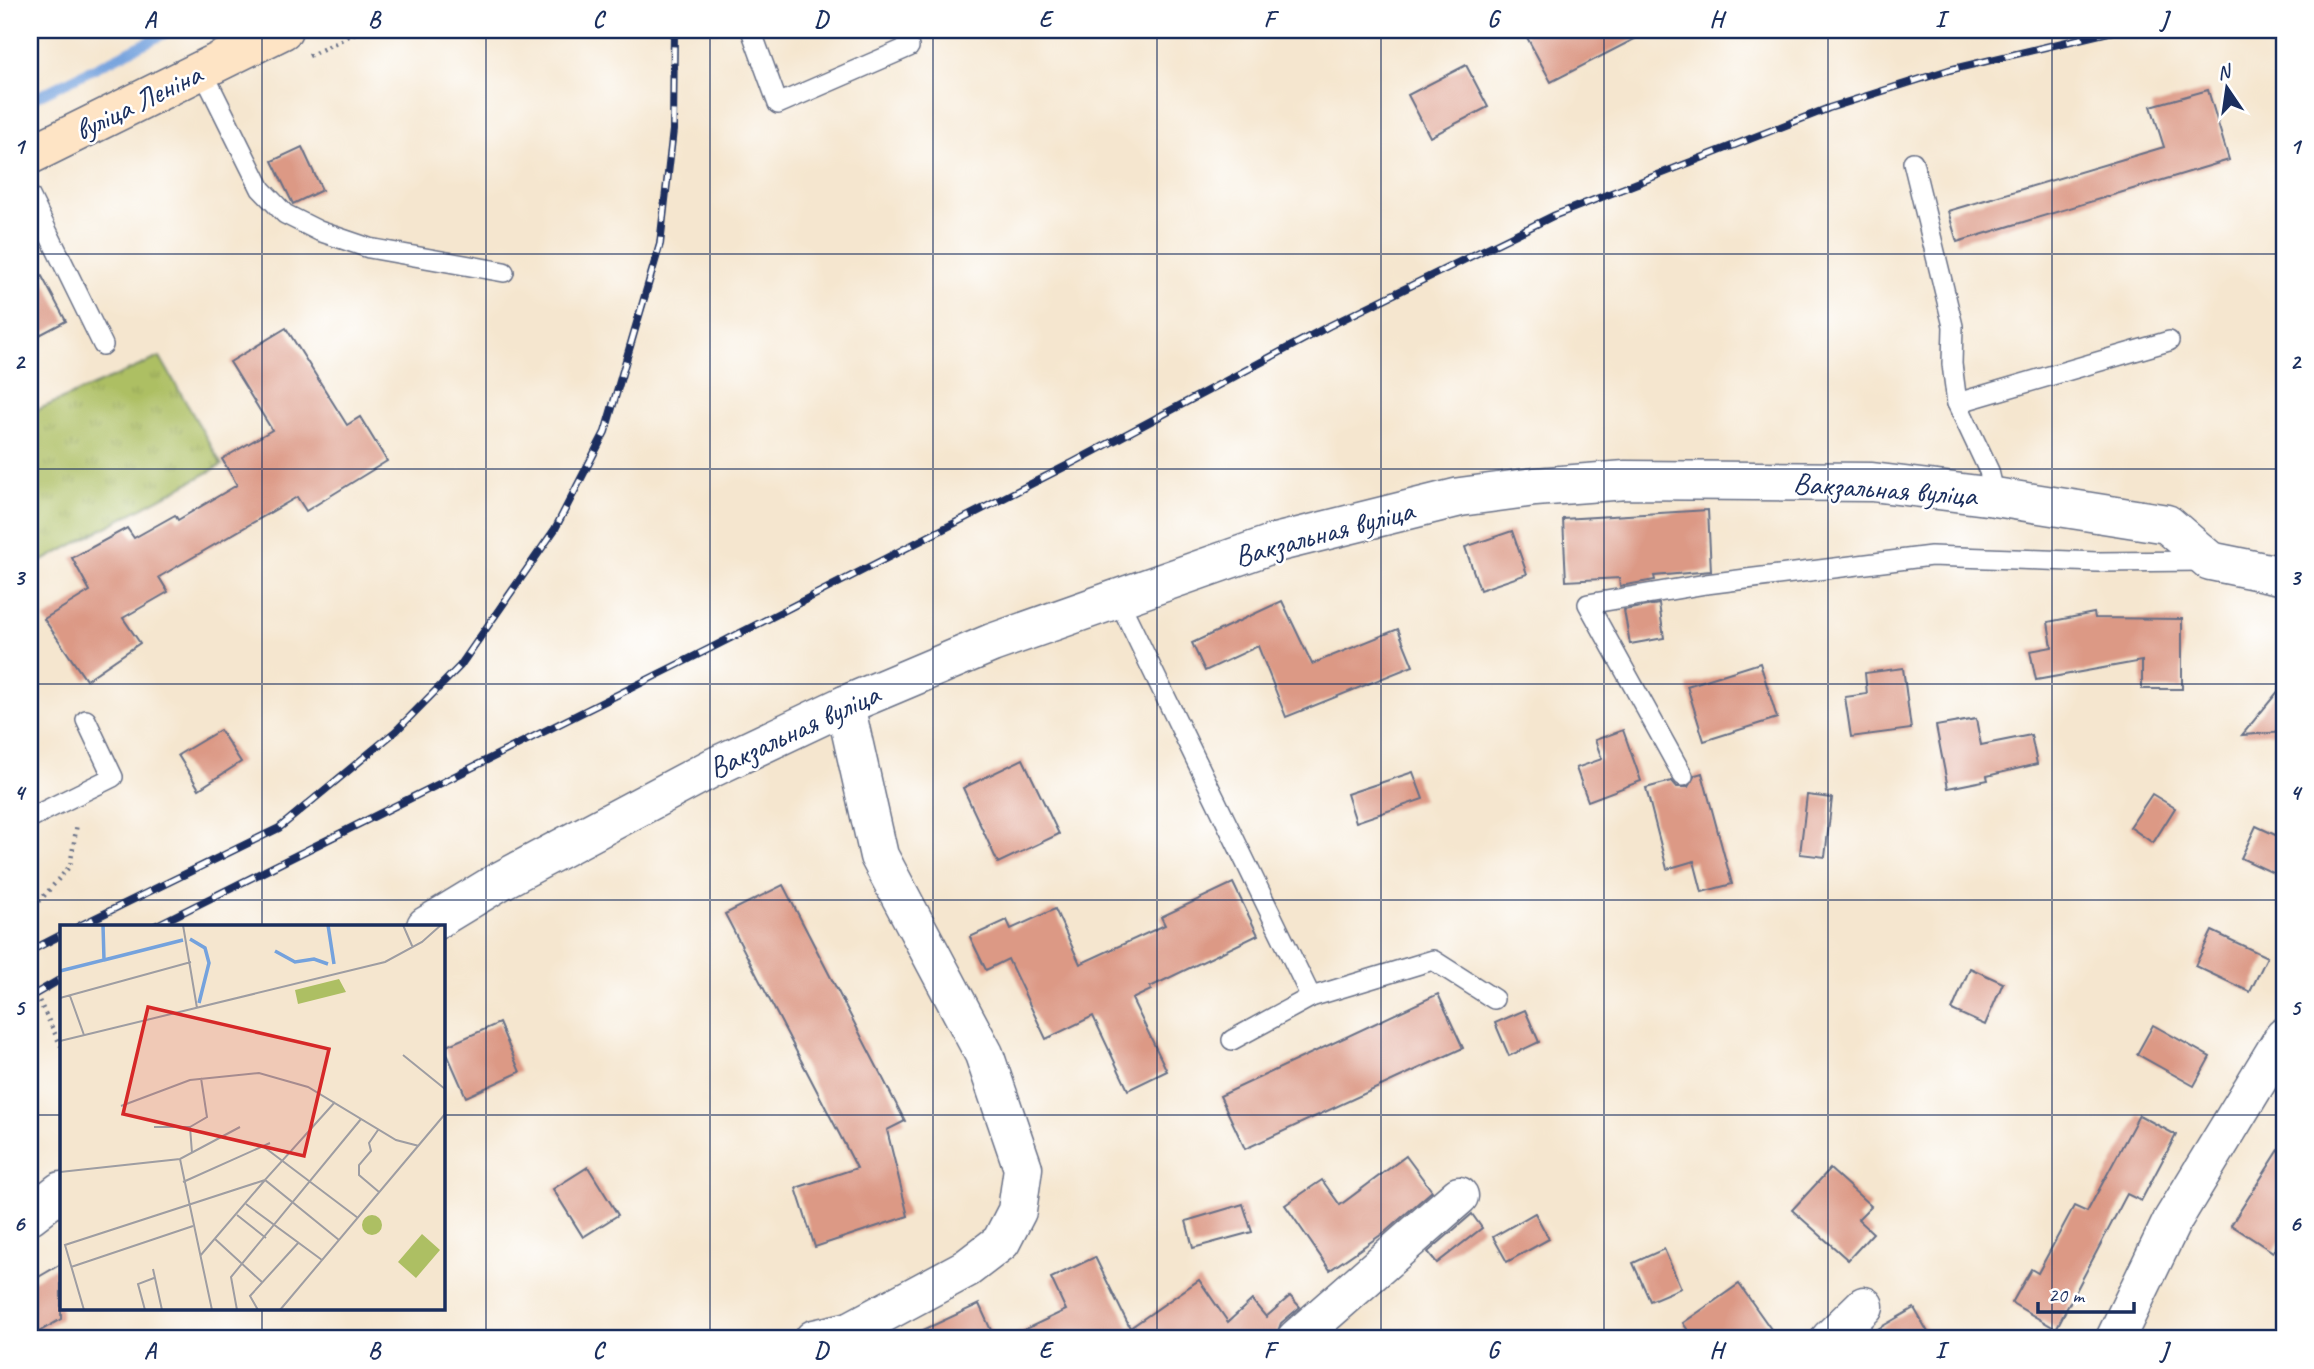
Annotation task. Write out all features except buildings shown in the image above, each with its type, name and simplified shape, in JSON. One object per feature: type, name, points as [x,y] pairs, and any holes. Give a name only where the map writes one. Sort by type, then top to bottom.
[{"type":"main road","name":"вуліца Леніна","points":[[30,155],[283,30]]},
{"type":"street","name":"Вакзальная вуліца","points":[[428,925],[500,881],[715,766],[845,705],[992,643],[1288,539],[1460,498],[1535,487],[1626,480],[1872,482],[1994,497],[2166,524],[2210,561],[2284,576]]},
{"type":"street","points":[[814,1339],[852,1335],[967,1268],[1001,1242],[1017,1211],[1023,1168],[984,1054],[879,856],[845,705]]},
{"type":"street","points":[[2115,1339],[2172,1221],[2284,1037]]},
{"type":"street","points":[[30,1215],[60,1192]]},
{"type":"street","points":[[1296,1339],[1459,1196]]},
{"type":"street","points":[[1830,1339],[1864,1306]]},
{"type":"lane","points":[[751,30],[778,104],[909,47]]},
{"type":"lane","points":[[202,70],[261,189],[285,214],[319,231],[369,248],[504,272]]},
{"type":"lane","points":[[1913,162],[1953,326],[1952,364],[1957,404],[1989,471],[1994,497]]},
{"type":"lane","points":[[30,196],[103,345]]},
{"type":"lane","points":[[1957,404],[2169,341]]},
{"type":"lane","points":[[1683,776],[1588,604],[1706,584],[1931,556],[2098,562],[2210,561]]},
{"type":"lane","points":[[1117,597],[1311,997]]},
{"type":"lane","points":[[30,818],[113,777],[86,720]]},
{"type":"lane","points":[[1232,1040],[1311,997],[1433,960],[1494,999]]},
{"type":"path","points":[[30,912],[70,866],[83,791]]},
{"type":"path","points":[[30,982],[60,1044]]},
{"type":"green space","points":[[160,357],[222,465],[35,565],[30,562],[30,413]]},
{"type":"waterway","points":[[30,100],[172,30]]},
{"type":"railway","points":[[81,925],[279,828],[396,731],[460,666],[555,529],[605,432],[660,244],[673,130],[674,30]]},
{"type":"railway","points":[[157,925],[709,649],[1074,462],[1329,326],[1553,216],[1829,108],[1949,70],[2117,30]]},
{"type":"railway","points":[[30,951],[60,936]]},
{"type":"railway","points":[[30,997],[60,980]]}]
